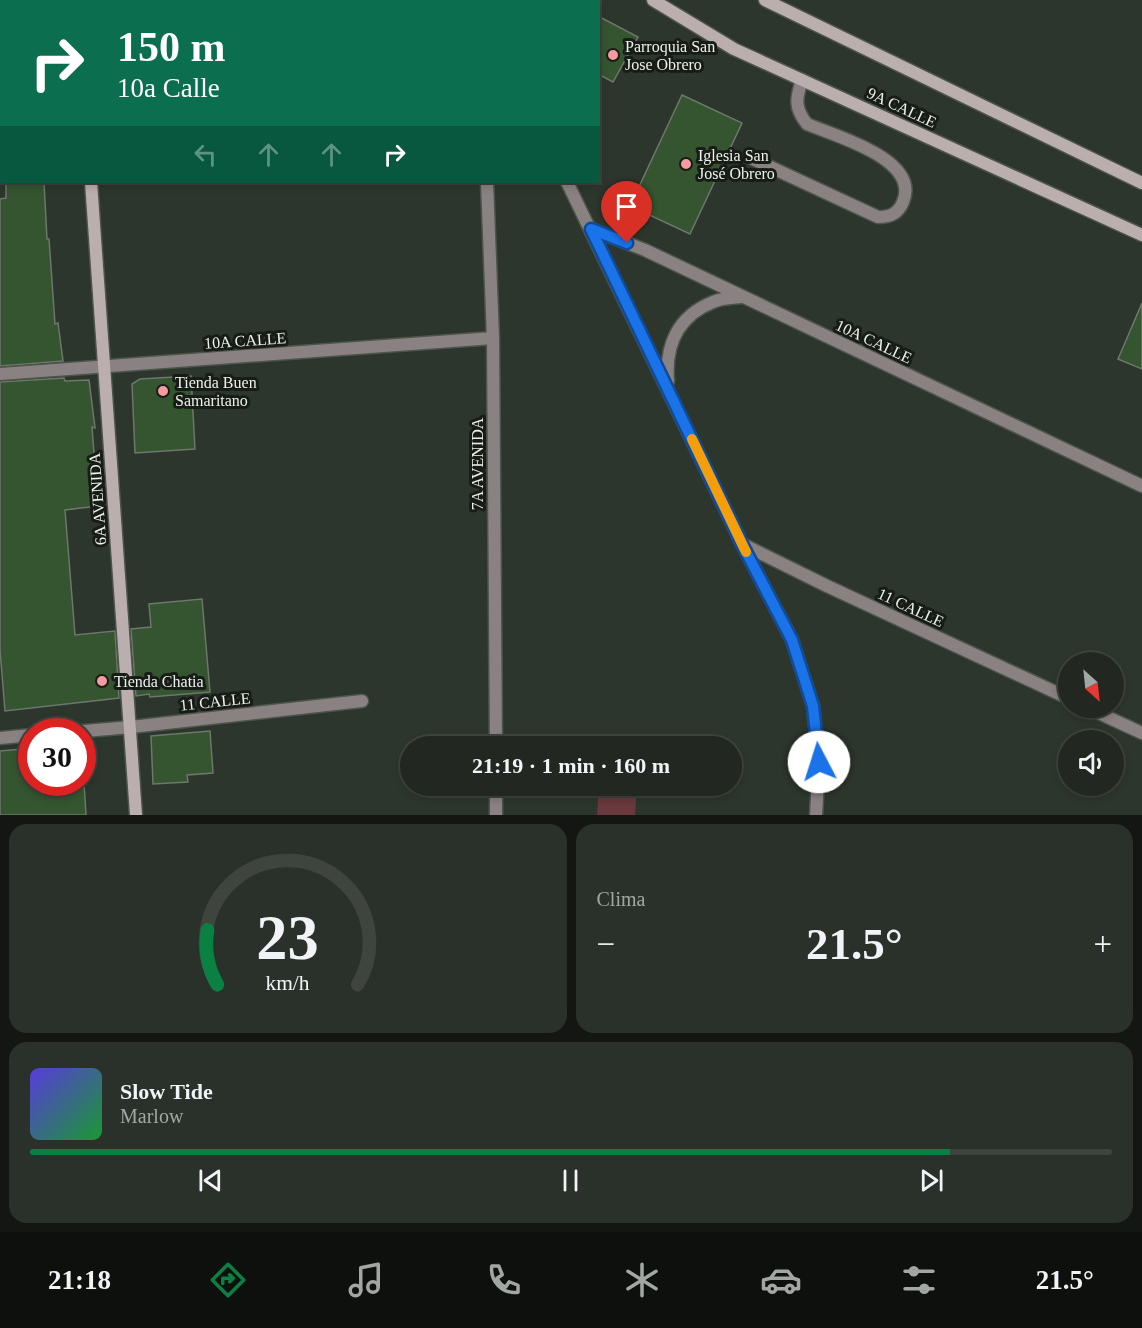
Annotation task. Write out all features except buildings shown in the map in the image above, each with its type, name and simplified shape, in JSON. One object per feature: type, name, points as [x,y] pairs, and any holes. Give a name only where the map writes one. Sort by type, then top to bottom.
[{"type":"main road","name":"9A CALLE","points":[[653,0],[734,49],[1142,235]]},
{"type":"main road","points":[[769,1],[1142,183]]},
{"type":"main road","name":"6A AVENIDA","points":[[91,183],[136,815]]},
{"type":"street","points":[[751,158],[878,218],[889,217],[897,212],[904,200],[905,183],[897,168],[886,158],[807,124],[799,115],[796,106],[802,80]]},
{"type":"street","name":"7A AVENIDA","points":[[487,183],[493,338],[496,736]]},
{"type":"street","points":[[568,183],[742,544],[792,640],[813,706],[819,762],[816,815]]},
{"type":"street","name":"10A CALLE","points":[[591,229],[645,250],[1142,486]]},
{"type":"street","points":[[668,389],[666,362],[674,336],[691,314],[715,301],[741,297]]},
{"type":"street","name":"10A CALLE","points":[[0,374],[493,338]]},
{"type":"street","name":"11 CALLE","points":[[742,544],[1058,694]]},
{"type":"street","name":"11 CALLE","points":[[96,730],[362,701]]},
{"type":"street","points":[[1110,718],[1142,733]]},
{"type":"street","points":[[0,738],[18,736]]},
{"type":"street","points":[[496,796],[496,815]]},
{"type":"shaded area","points":[[598,796],[636,796],[635,815],[597,815]]},
{"type":"slow traffic","points":[[692,439],[746,552]]},
{"type":"place","name":"Parroquia San Jose Obrero","points":[[613,55]]},
{"type":"place","name":"Iglesia San José Obrero","points":[[686,164]]},
{"type":"place","name":"Tienda Buen Samaritano","points":[[163,391]]},
{"type":"place","name":"Tienda Chatia","points":[[102,681]]},
{"type":"route","points":[[627,243],[591,229],[742,544],[792,640],[813,706],[819,762]]}]
